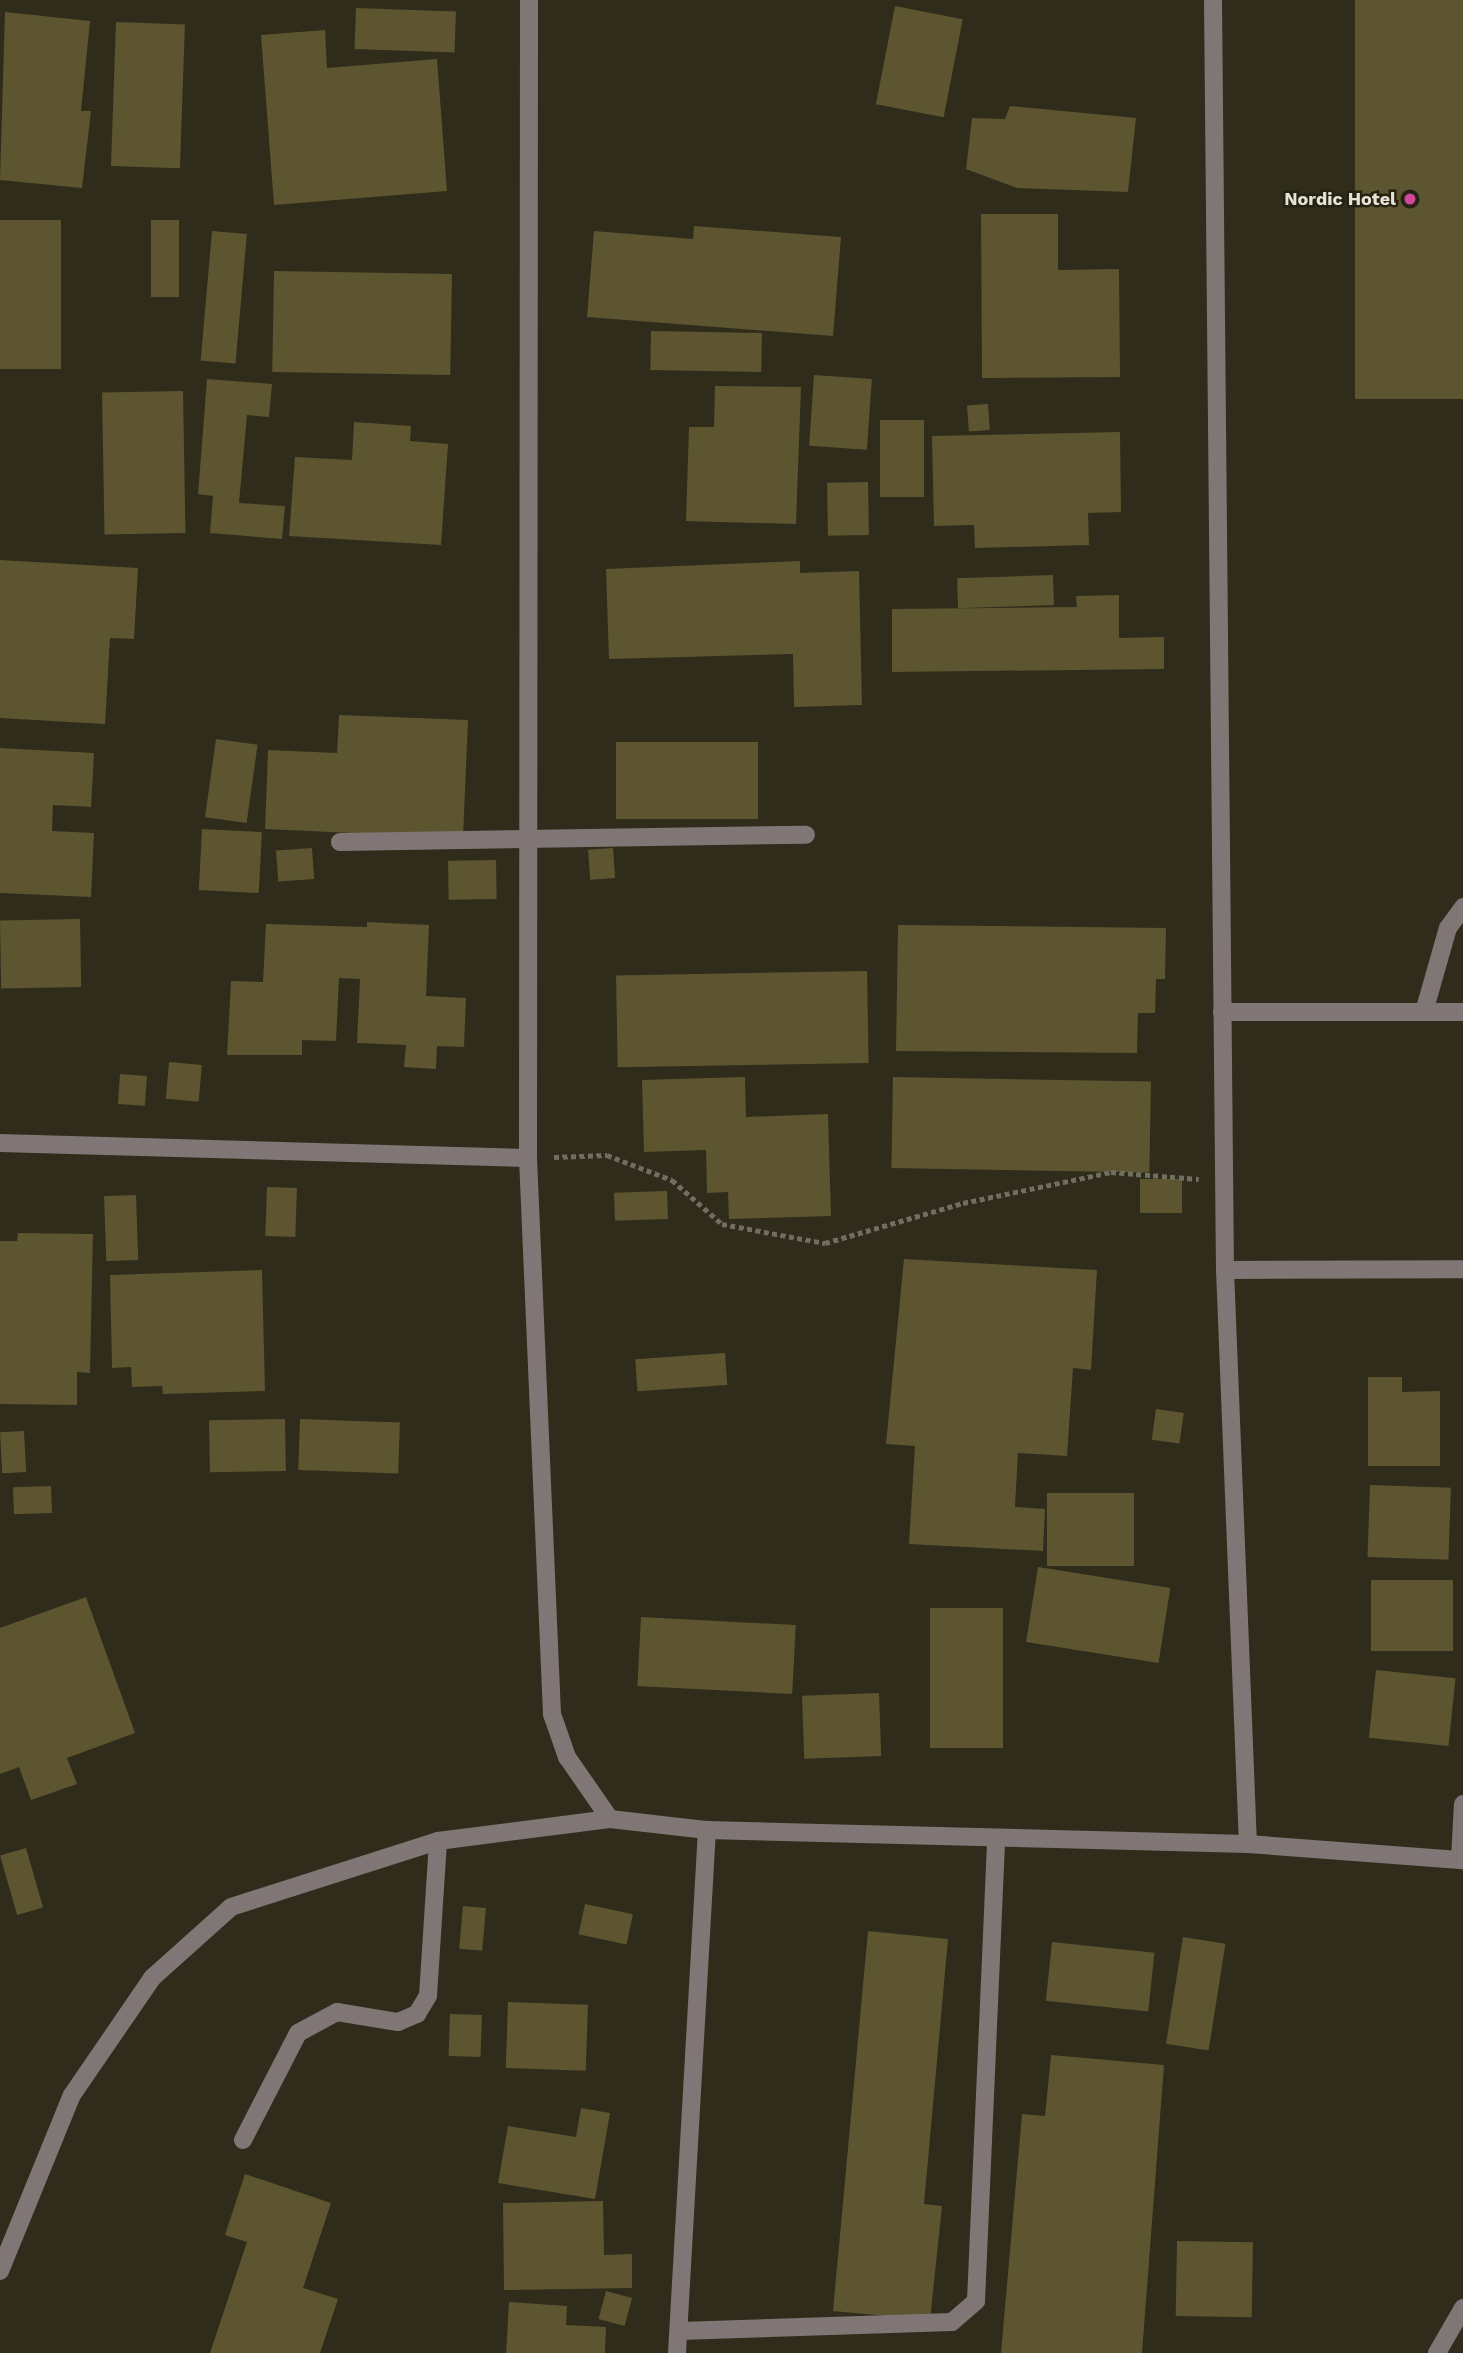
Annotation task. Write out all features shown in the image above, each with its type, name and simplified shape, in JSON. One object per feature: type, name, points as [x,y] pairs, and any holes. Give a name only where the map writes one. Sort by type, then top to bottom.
[{"type":"street","points":[[529,0],[528,1158],[552,1714],[586,1792],[610,1819]]},
{"type":"street","points":[[1213,0],[1225,1270],[1248,1844]]},
{"type":"street","points":[[340,842],[527,842],[806,835]]},
{"type":"street","points":[[1424,1012],[1448,928],[1463,907]]},
{"type":"street","points":[[1222,1012],[1463,1012]]},
{"type":"street","points":[[0,1143],[528,1158]]},
{"type":"street","points":[[1225,1270],[1463,1269]]},
{"type":"street","points":[[0,2270],[72,2095],[152,1978],[230,1907],[438,1842],[610,1819],[707,1830],[1248,1844],[1462,1860],[1463,1804]]},
{"type":"street","points":[[677,2353],[707,1830]]},
{"type":"street","points":[[678,2331],[952,2322],[976,2301],[996,1838]]},
{"type":"street","points":[[243,2140],[298,2033],[337,2011],[398,2022],[417,2014],[428,1996],[438,1842]]},
{"type":"street","points":[[1437,2353],[1463,2308]]},
{"type":"path","points":[[528,1158],[607,1154],[672,1180],[722,1224],[825,1243],[963,1203],[1111,1172],[1224,1181]]},
{"type":"building","name":"Nordic Hotel","points":[[1355,0],[1463,0],[1463,399],[1355,399]]},
{"type":"building","points":[[895,6],[963,19],[944,117],[876,104]]},
{"type":"building","points":[[356,8],[456,11],[455,52],[355,49]]},
{"type":"building","points":[[5,12],[90,21],[81,111],[91,111],[82,188],[0,180]]},
{"type":"building","points":[[116,22],[185,24],[180,168],[111,166]]},
{"type":"building","points":[[325,30],[327,68],[437,59],[447,191],[274,205],[261,35]]},
{"type":"building","points":[[1010,106],[1136,118],[1128,192],[1017,188],[966,169],[972,118],[1005,119]]},
{"type":"building","points":[[981,214],[1058,214],[1058,270],[1119,269],[1120,377],[982,378]]},
{"type":"building","points":[[0,220],[61,220],[61,369],[0,369]]},
{"type":"building","points":[[151,220],[179,220],[179,297],[151,297]]},
{"type":"building","points":[[694,226],[841,237],[833,336],[587,317],[594,231],[693,239]]},
{"type":"building","points":[[212,231],[247,234],[236,364],[201,361]]},
{"type":"building","points":[[274,271],[452,274],[450,375],[272,372]]},
{"type":"building","points":[[651,331],[762,333],[761,372],[650,370]]},
{"type":"building","points":[[814,375],[872,379],[867,450],[809,446]]},
{"type":"building","points":[[207,379],[272,384],[269,417],[247,415],[239,503],[285,506],[282,539],[210,533],[213,496],[198,494]]},
{"type":"building","points":[[715,386],[801,387],[796,524],[686,521],[689,427],[714,427]]},
{"type":"building","points":[[183,391],[185,533],[104,534],[102,392]]},
{"type":"building","points":[[988,404],[990,430],[969,431],[967,405]]},
{"type":"building","points":[[880,420],[924,420],[924,497],[880,497]]},
{"type":"building","points":[[354,422],[411,426],[410,441],[448,444],[441,545],[289,536],[295,457],[352,460]]},
{"type":"building","points":[[1120,432],[1121,512],[1088,513],[1089,545],[975,548],[974,525],[934,526],[932,436]]},
{"type":"building","points":[[868,482],[869,535],[828,536],[827,483]]},
{"type":"building","points":[[0,560],[138,568],[134,639],[110,638],[105,724],[0,718]]},
{"type":"building","points":[[800,561],[800,573],[859,571],[862,705],[794,707],[793,654],[609,659],[606,569]]},
{"type":"building","points":[[1053,575],[1054,605],[958,608],[957,578]]},
{"type":"building","points":[[1119,595],[1119,638],[1164,637],[1164,669],[892,672],[892,609],[1077,607],[1076,596]]},
{"type":"building","points":[[339,715],[468,720],[463,838],[265,829],[268,750],[337,753]]},
{"type":"building","points":[[216,739],[258,745],[247,823],[205,817]]},
{"type":"building","points":[[616,742],[758,742],[758,819],[616,819]]},
{"type":"building","points":[[0,748],[94,753],[91,807],[53,805],[52,831],[94,833],[91,897],[0,893]]},
{"type":"building","points":[[202,829],[262,832],[259,893],[199,890]]},
{"type":"building","points":[[312,848],[314,879],[278,881],[276,851]]},
{"type":"building","points":[[613,848],[615,878],[590,880],[588,850]]},
{"type":"building","points":[[496,860],[497,899],[449,900],[448,861]]},
{"type":"building","points":[[80,919],[81,987],[1,988],[0,920]]},
{"type":"building","points":[[367,922],[429,925],[426,996],[466,998],[464,1047],[437,1046],[436,1069],[404,1067],[406,1045],[357,1043],[360,979],[339,978],[336,1041],[302,1040],[302,1055],[227,1055],[231,981],[263,982],[266,924],[367,927]]},
{"type":"building","points":[[898,925],[1166,928],[1165,979],[1156,979],[1155,1013],[1138,1013],[1137,1053],[896,1051]]},
{"type":"building","points":[[867,971],[869,1063],[618,1067],[616,975]]},
{"type":"building","points":[[169,1062],[202,1065],[199,1102],[166,1099]]},
{"type":"building","points":[[120,1074],[147,1076],[145,1106],[118,1104]]},
{"type":"building","points":[[745,1077],[746,1117],[828,1114],[831,1216],[729,1219],[728,1192],[707,1193],[706,1150],[644,1152],[642,1080]]},
{"type":"building","points":[[893,1077],[1151,1082],[1149,1172],[891,1168]]},
{"type":"building","points":[[1140,1179],[1182,1179],[1182,1213],[1140,1213]]},
{"type":"building","points":[[267,1187],[297,1188],[295,1237],[265,1236]]},
{"type":"building","points":[[667,1191],[668,1219],[615,1221],[614,1193]]},
{"type":"building","points":[[136,1195],[138,1260],[106,1261],[104,1196]]},
{"type":"building","points":[[18,1233],[93,1234],[90,1373],[77,1372],[77,1405],[0,1404],[0,1241],[17,1241]]},
{"type":"building","points":[[904,1259],[1097,1270],[1091,1370],[1073,1368],[1067,1456],[1018,1453],[1015,1507],[1045,1509],[1043,1551],[909,1544],[915,1446],[886,1444]]},
{"type":"building","points":[[262,1270],[265,1391],[163,1394],[162,1386],[132,1387],[131,1367],[112,1368],[110,1275]]},
{"type":"building","points":[[725,1353],[727,1385],[637,1391],[635,1359]]},
{"type":"building","points":[[1368,1377],[1402,1377],[1402,1392],[1440,1391],[1440,1466],[1368,1466]]},
{"type":"building","points":[[1156,1409],[1184,1413],[1179,1444],[1152,1440]]},
{"type":"building","points":[[285,1419],[286,1471],[210,1472],[209,1420]]},
{"type":"building","points":[[300,1419],[400,1422],[398,1473],[298,1470]]},
{"type":"building","points":[[24,1431],[26,1472],[2,1473],[0,1432]]},
{"type":"building","points":[[1370,1485],[1451,1488],[1448,1560],[1367,1557]]},
{"type":"building","points":[[51,1486],[52,1513],[14,1514],[13,1487]]},
{"type":"building","points":[[1047,1493],[1134,1493],[1134,1566],[1047,1566]]},
{"type":"building","points":[[1038,1567],[1170,1588],[1158,1663],[1026,1642]]},
{"type":"building","points":[[1371,1580],[1453,1580],[1453,1651],[1371,1651]]},
{"type":"building","points":[[86,1597],[135,1733],[67,1758],[77,1784],[31,1800],[19,1767],[0,1774],[0,1628]]},
{"type":"building","points":[[930,1608],[1003,1608],[1003,1748],[930,1748]]},
{"type":"building","points":[[641,1617],[796,1625],[792,1694],[637,1686]]},
{"type":"building","points":[[1376,1670],[1456,1678],[1448,1746],[1369,1738]]},
{"type":"building","points":[[879,1693],[881,1756],[804,1759],[802,1696]]},
{"type":"building","points":[[26,1848],[43,1908],[17,1915],[0,1855]]},
{"type":"building","points":[[585,1904],[633,1914],[626,1945],[579,1934]]},
{"type":"building","points":[[463,1906],[486,1908],[482,1951],[459,1949]]},
{"type":"building","points":[[868,1931],[948,1939],[924,2204],[942,2206],[930,2320],[833,2311]]},
{"type":"building","points":[[1183,1937],[1225,1944],[1209,2050],[1166,2044]]},
{"type":"building","points":[[1052,1942],[1154,1953],[1148,2011],[1046,2001]]},
{"type":"building","points":[[508,2002],[588,2005],[586,2071],[506,2068]]},
{"type":"building","points":[[450,2014],[482,2015],[481,2057],[449,2056]]},
{"type":"building","points":[[1051,2055],[1164,2065],[1142,2353],[1001,2353],[1022,2114],[1045,2116]]},
{"type":"building","points":[[581,2108],[610,2113],[595,2199],[498,2183],[508,2126],[576,2137]]},
{"type":"building","points":[[245,2174],[331,2203],[303,2288],[338,2299],[320,2353],[210,2353],[247,2242],[225,2235]]},
{"type":"building","points":[[603,2201],[604,2255],[632,2254],[632,2288],[504,2290],[503,2203]]},
{"type":"building","points":[[1177,2241],[1253,2242],[1252,2317],[1176,2316]]},
{"type":"building","points":[[606,2291],[632,2298],[625,2326],[598,2319]]},
{"type":"building","points":[[509,2302],[567,2306],[566,2325],[606,2327],[605,2353],[506,2353]]},
{"type":"place","name":"Nordic Hotel","points":[[1410,199]]}]
